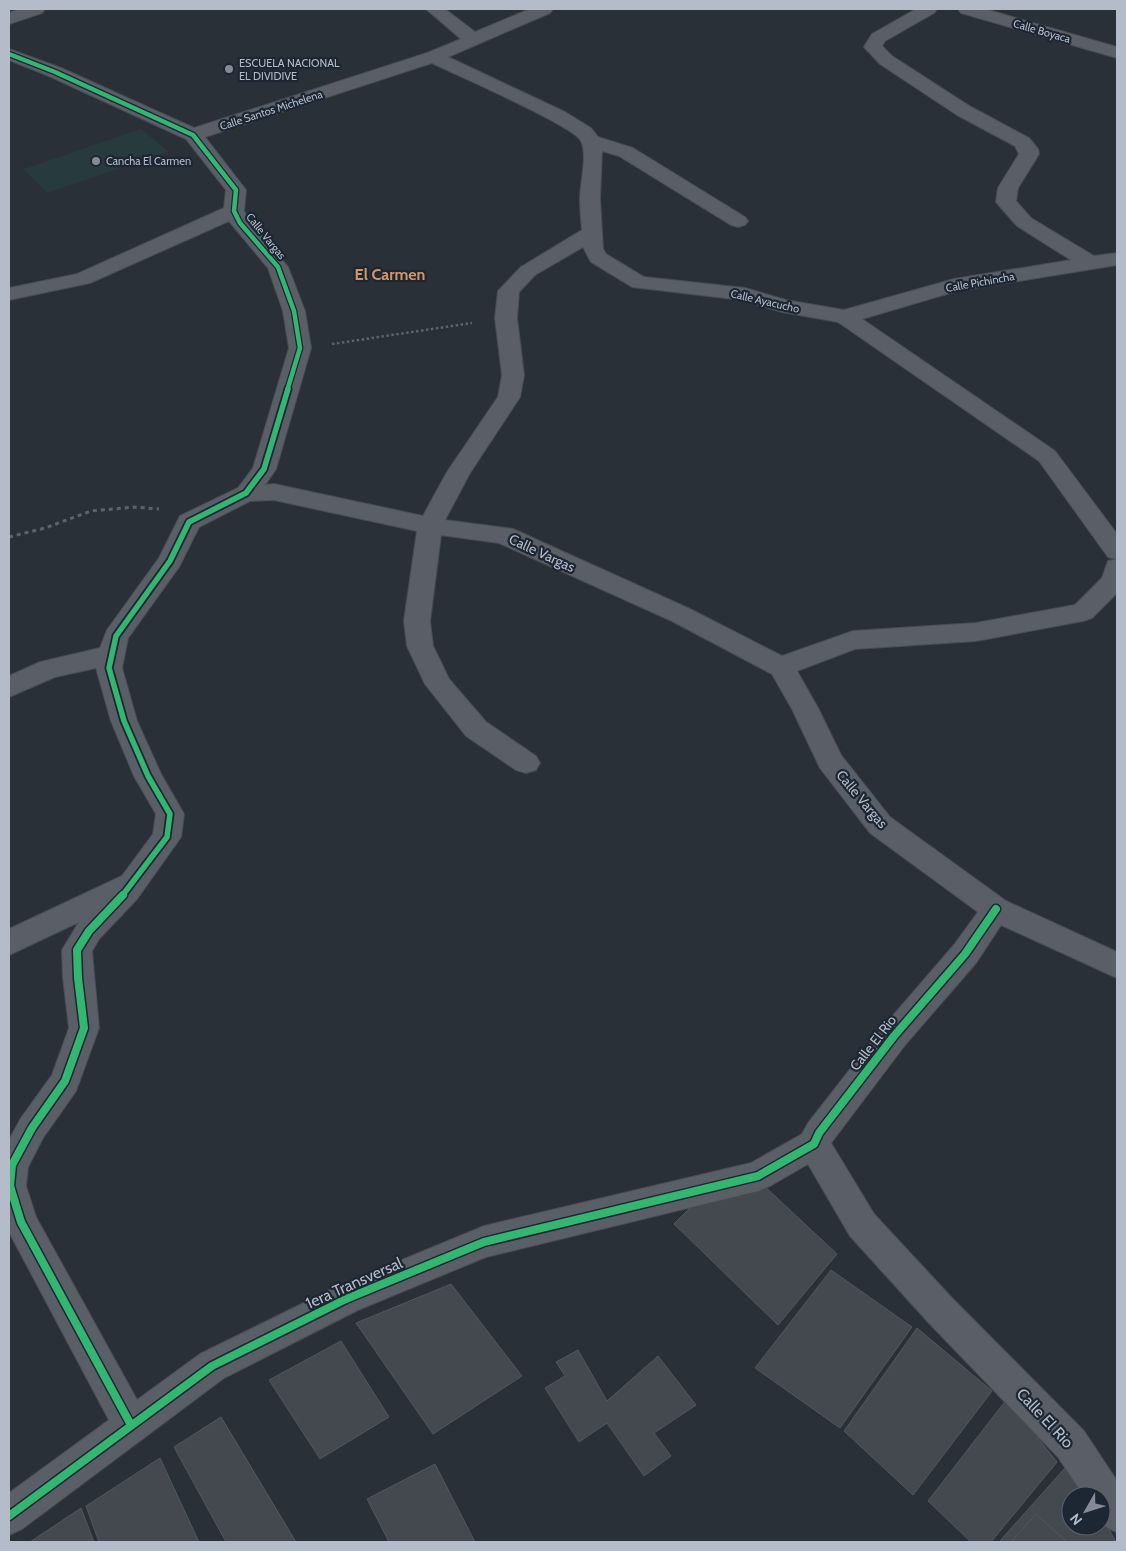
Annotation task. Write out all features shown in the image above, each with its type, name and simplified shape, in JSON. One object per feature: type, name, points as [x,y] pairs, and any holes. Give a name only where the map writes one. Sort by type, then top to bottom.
[{"type":"street","points":[[9,18],[36,9]]},
{"type":"street","points":[[435,9],[472,39]]},
{"type":"street","name":"Calle Santos Michelena","points":[[193,135],[433,57],[544,9]]},
{"type":"street","points":[[928,9],[878,38],[873,47],[886,60],[964,112],[1022,142],[1030,154],[1008,188],[1006,202],[1024,222],[1092,264]]},
{"type":"street","name":"Calle Boyaca","points":[[968,9],[1117,53]]},
{"type":"street","name":"Calle Vargas","points":[[9,54],[55,72],[193,135],[236,190],[234,211],[240,223],[278,267],[294,311],[300,348],[264,469],[246,493]]},
{"type":"street","points":[[433,57],[558,116],[584,132],[591,142],[626,152],[738,221]]},
{"type":"street","name":"Calle Ayacucho","points":[[591,142],[593,152],[590,198],[593,249],[598,258],[639,283],[745,294],[782,306],[845,317],[1047,456],[1117,551]]},
{"type":"street","points":[[9,294],[83,279],[234,211]]},
{"type":"street","points":[[526,763],[476,729],[438,684],[420,646],[417,621],[430,526],[459,472],[509,397],[513,375],[506,318],[509,291],[528,271],[592,232]]},
{"type":"street","name":"Calle Pichincha","points":[[845,317],[954,285],[1117,259]]},
{"type":"street","name":"Calle Vargas","points":[[246,493],[274,492],[293,495],[430,526],[504,535],[681,615],[781,667],[805,708],[830,761],[880,825],[996,909],[1117,966]]},
{"type":"street","points":[[131,1425],[21,1222],[10,1186],[12,1165],[32,1128],[65,1081],[84,1028],[78,978],[77,950],[89,931],[135,881],[167,837],[170,814],[148,776],[124,720],[109,668],[116,636],[170,561],[189,522],[246,493]]},
{"type":"street","points":[[781,667],[853,640],[976,632],[1083,612],[1114,581],[1117,567]]},
{"type":"street","points":[[9,687],[49,669],[112,655]]},
{"type":"street","points":[[9,943],[135,881]]},
{"type":"street","name":"Calle El Rio","points":[[758,1176],[814,1144],[819,1133],[894,1036],[965,954],[996,909]]},
{"type":"street","name":"Calle El Rio","points":[[814,1144],[862,1225],[940,1310],[1071,1444],[1117,1514]]},
{"type":"street","name":"1era Transversal","points":[[9,1516],[212,1366],[346,1299],[484,1242],[758,1176]]},
{"type":"path","points":[[300,348],[506,318]]},
{"type":"path","points":[[9,537],[92,511],[135,507],[178,510],[200,516]]},
{"type":"green space","name":"Cancha El Carmen","points":[[141,129],[169,152],[47,193],[24,169]]},
{"type":"building","points":[[761,1183],[837,1254],[778,1325],[674,1224],[702,1196]]},
{"type":"building","points":[[831,1270],[912,1327],[840,1428],[755,1368]]},
{"type":"building","points":[[451,1284],[522,1376],[433,1434],[356,1323]]},
{"type":"building","points":[[917,1328],[992,1391],[913,1495],[844,1431]]},
{"type":"building","points":[[341,1341],[389,1417],[320,1459],[269,1380]]},
{"type":"building","points":[[578,1350],[607,1401],[658,1356],[696,1405],[654,1433],[671,1456],[644,1476],[607,1423],[579,1442],[545,1388],[565,1376],[556,1362]]},
{"type":"building","points":[[1007,1399],[1057,1462],[991,1542],[971,1542],[928,1501]]},
{"type":"building","points":[[221,1417],[296,1542],[226,1542],[174,1447]]},
{"type":"building","points":[[160,1458],[199,1542],[99,1542],[86,1506]]},
{"type":"building","points":[[435,1464],[475,1542],[389,1542],[367,1499]]},
{"type":"building","points":[[1065,1468],[1080,1486],[1061,1486],[1061,1536],[1111,1536],[1111,1533],[1116,1542],[999,1542]]},
{"type":"building","points":[[81,1508],[94,1542],[30,1542]]},
{"type":"building","points":[[1036,1514],[1067,1542],[1011,1542]]},
{"type":"cycle path","points":[[9,54],[55,72],[193,135],[236,190],[234,211],[240,223],[278,267],[294,311],[300,348],[264,469],[246,493],[189,522],[170,561],[116,636],[109,668],[124,721],[148,776],[170,814],[167,837],[127,891],[89,931],[77,950],[78,978],[84,1028],[65,1081],[32,1128],[12,1165],[10,1186],[21,1222],[131,1425]]},
{"type":"cycle path","points":[[9,1516],[212,1366],[346,1299],[484,1242],[758,1176],[814,1144],[819,1133],[894,1036],[965,954],[996,909]]},
{"type":"place","name":"ESCUELA NACIONAL EL DIVIDIVE","points":[[229,69]]},
{"type":"place","name":"Cancha El Carmen","points":[[96,161]]},
{"type":"district","name":"El Carmen","points":[[390,274]]}]
